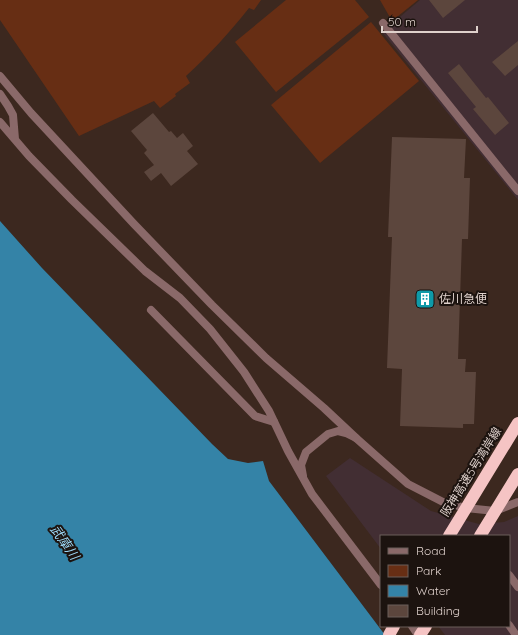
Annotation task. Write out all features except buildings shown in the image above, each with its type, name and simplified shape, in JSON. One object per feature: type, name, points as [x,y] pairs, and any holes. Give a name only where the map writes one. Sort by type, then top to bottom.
[{"type":"highway","name":"阪神高速5号湾岸線","points":[[450,535],[518,423]]},
{"type":"highway","points":[[481,535],[518,474]]},
{"type":"highway","points":[[419,635],[425,627]]},
{"type":"street","points":[[383,23],[518,191]]},
{"type":"street","points":[[0,76],[31,113],[212,305],[266,358],[408,484],[443,502],[466,508],[495,511],[518,502]]},
{"type":"street","points":[[0,94],[13,115],[15,139]]},
{"type":"street","points":[[0,122],[29,156],[77,205],[145,271],[180,298],[210,329],[244,372],[269,411],[288,451],[312,494],[380,585]]},
{"type":"street","points":[[151,310],[255,416],[274,422]]},
{"type":"street","points":[[303,479],[301,465],[306,452],[328,434],[338,431],[356,438]]},
{"type":"street","points":[[510,576],[518,587]]},
{"type":"street","points":[[510,626],[516,635]]},
{"type":"street","points":[[413,627],[419,635]]},
{"type":"shaded area","points":[[420,0],[518,0],[518,200],[382,32]]},
{"type":"shaded area","points":[[350,458],[431,511],[479,524],[504,522],[518,516],[518,635],[445,635],[439,627],[510,627],[510,535],[380,535],[380,548],[326,476]]},
{"type":"green space","points":[[0,0],[261,0],[254,10],[249,8],[219,43],[186,76],[190,83],[160,108],[154,101],[79,136],[0,20]]},
{"type":"green space","points":[[286,0],[355,0],[369,17],[276,92],[235,42]]},
{"type":"green space","points":[[380,0],[418,0],[392,21]]},
{"type":"green space","points":[[371,22],[419,81],[320,163],[271,105]]},
{"type":"water","name":"武庫川","points":[[0,221],[42,268],[228,459],[248,463],[263,461],[269,481],[385,635],[0,635]]},
{"type":"place","name":"佐川急便","points":[[425,299]]}]
